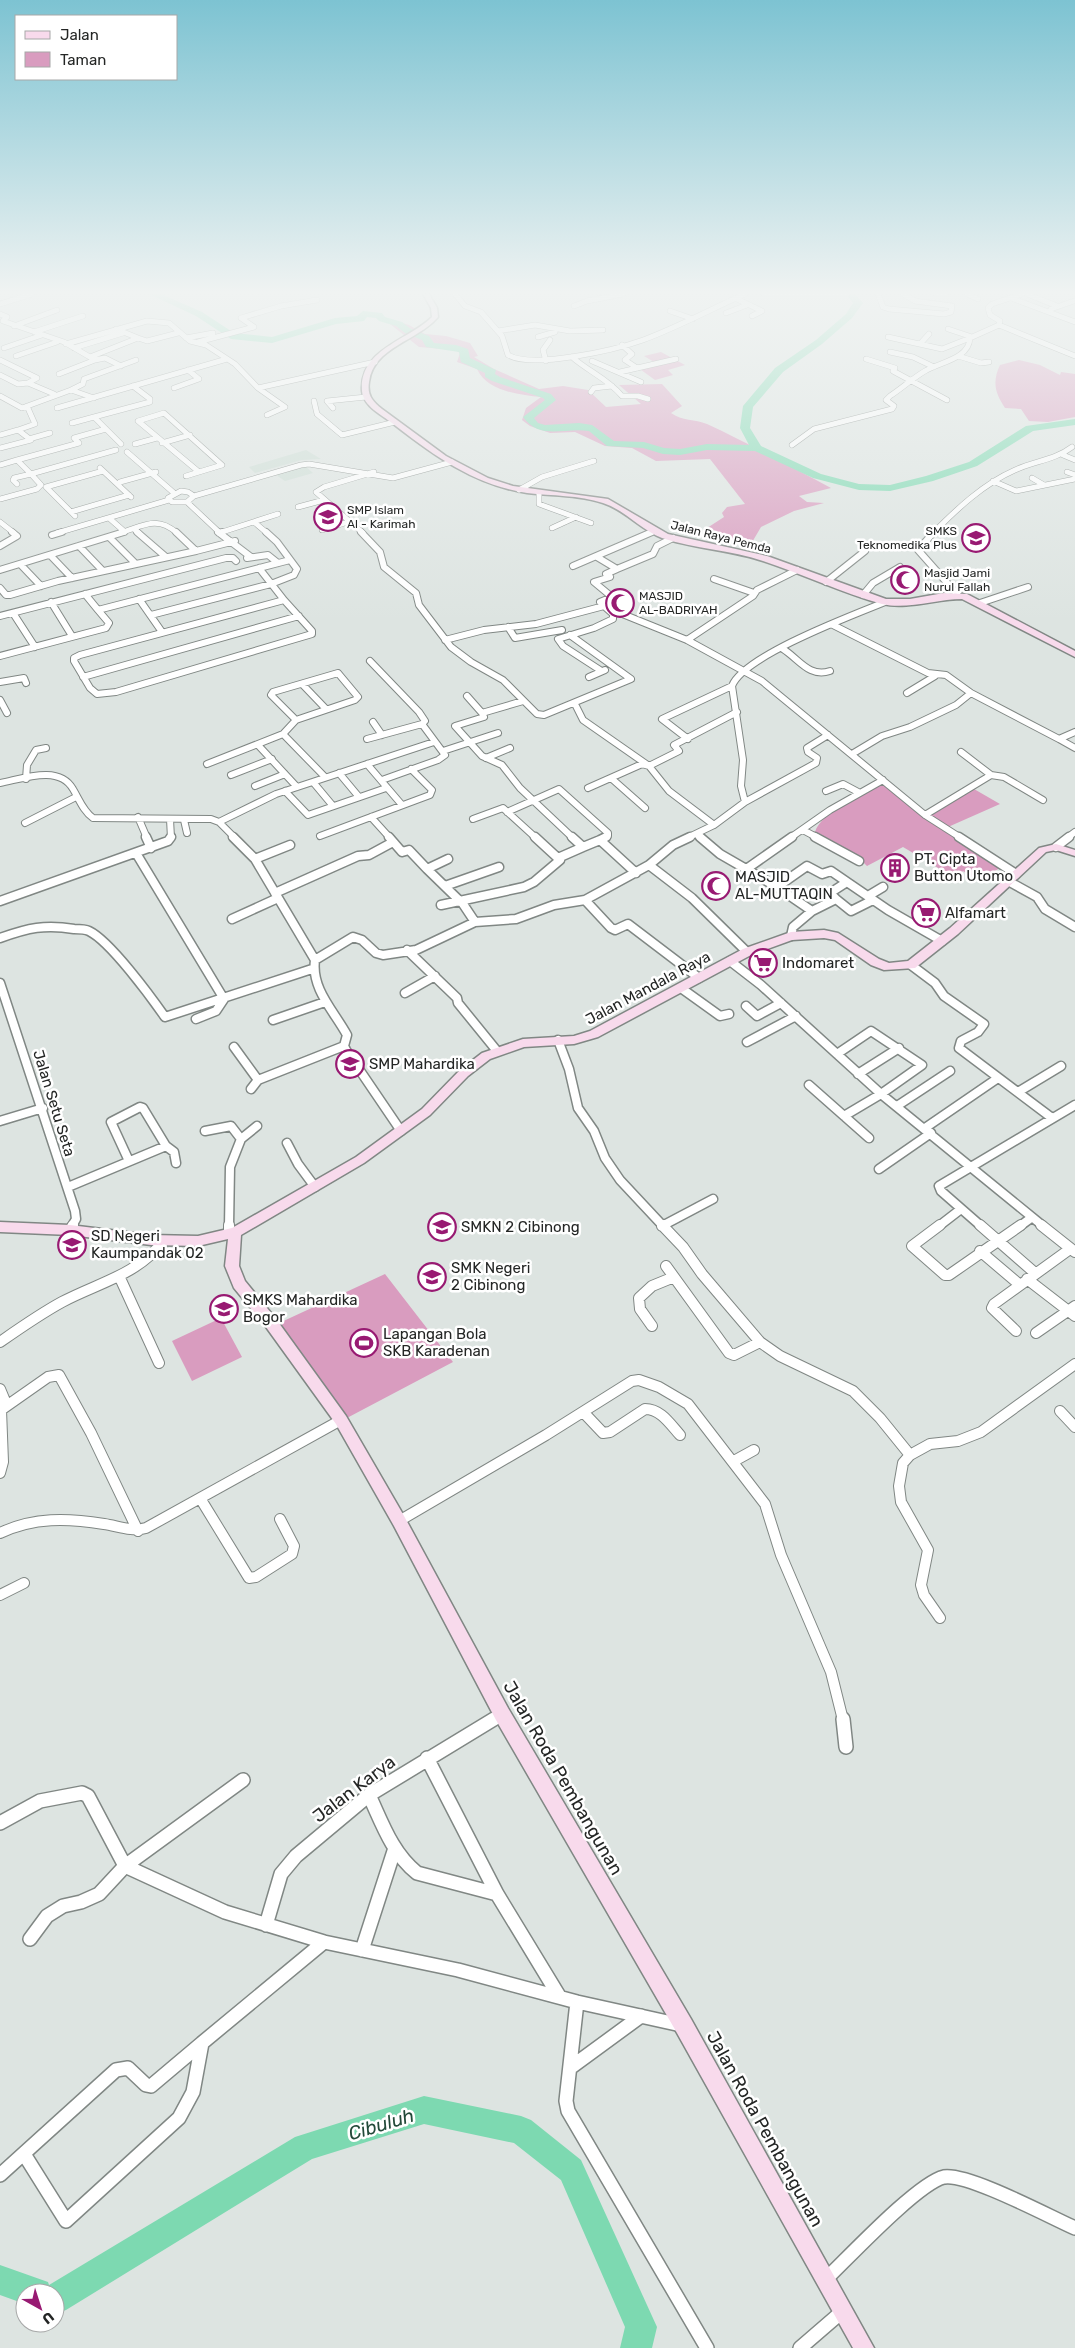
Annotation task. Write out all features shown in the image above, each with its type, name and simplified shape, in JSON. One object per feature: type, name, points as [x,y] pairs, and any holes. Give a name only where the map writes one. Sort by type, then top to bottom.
[{"type":"street","points":[[11,404],[18,408],[32,404]]},
{"type":"street","points":[[57,408],[73,404]]},
{"type":"street","points":[[72,423],[144,404]]},
{"type":"street","points":[[268,415],[285,406],[281,404]]},
{"type":"street","points":[[315,404],[317,414],[342,435],[395,422]]},
{"type":"street","points":[[329,404],[333,408]]},
{"type":"street","name":"Jalan Raya Pemda","points":[[374,404],[420,442],[482,478],[519,490],[605,501],[624,510],[655,531],[673,540],[749,554],[885,602],[910,602],[958,594]]},
{"type":"street","points":[[792,445],[816,428],[892,408],[894,406],[891,404]]},
{"type":"street","points":[[0,435],[35,424],[27,406]]},
{"type":"street","points":[[186,476],[218,467],[222,463],[164,413],[139,420],[159,440],[199,472]]},
{"type":"street","points":[[94,417],[121,444],[134,447],[155,472],[176,492],[191,498],[222,532],[251,557]]},
{"type":"street","points":[[86,448],[74,438],[106,429]]},
{"type":"street","points":[[18,430],[29,439]]},
{"type":"street","points":[[0,448],[30,441],[29,439],[50,432]]},
{"type":"street","points":[[127,452],[134,447],[159,440],[190,435]]},
{"type":"street","points":[[0,464],[79,443]]},
{"type":"street","points":[[116,450],[116,446],[121,444]]},
{"type":"street","points":[[1072,447],[1063,454],[1016,468],[993,481],[954,512],[918,550],[927,563],[951,584],[958,594],[980,603],[1075,654]]},
{"type":"street","points":[[17,484],[13,480],[14,478],[116,450],[127,452],[155,472]]},
{"type":"street","points":[[1063,454],[1075,460]]},
{"type":"street","points":[[52,535],[170,500],[177,503],[246,479],[309,464],[339,467],[393,478],[443,457]]},
{"type":"street","points":[[0,499],[37,489],[41,484],[17,460]]},
{"type":"street","points":[[519,490],[523,485],[540,478],[594,461]]},
{"type":"street","points":[[412,471],[452,462]]},
{"type":"street","points":[[101,469],[119,483],[131,497],[73,514],[46,487],[101,469]]},
{"type":"street","points":[[119,483],[155,472]]},
{"type":"street","points":[[1067,472],[1075,475]]},
{"type":"street","points":[[372,474],[324,487],[316,492],[351,521],[380,552],[383,557],[384,567],[416,593],[419,605],[444,640],[471,662],[503,680],[523,701],[542,715],[575,704],[632,679],[570,635]]},
{"type":"street","points":[[1032,478],[1044,486]]},
{"type":"street","points":[[993,481],[1016,491],[1075,479]]},
{"type":"street","points":[[170,500],[170,495],[176,492]]},
{"type":"street","points":[[538,493],[539,504],[591,523]]},
{"type":"street","points":[[298,507],[324,500]]},
{"type":"street","points":[[222,532],[278,514]]},
{"type":"street","points":[[552,528],[576,517]]},
{"type":"street","points":[[108,518],[125,532]]},
{"type":"street","points":[[322,530],[351,521]]},
{"type":"street","points":[[0,522],[17,536],[0,546]]},
{"type":"street","points":[[0,570],[158,522],[165,522],[196,551]]},
{"type":"street","points":[[151,615],[271,584],[297,572],[268,532],[254,522]]},
{"type":"street","points":[[135,530],[166,557]]},
{"type":"street","points":[[573,566],[655,531]]},
{"type":"street","points":[[109,537],[136,564]]},
{"type":"street","points":[[673,540],[657,546],[653,554],[606,574],[610,577],[594,582],[612,596],[600,602],[613,614],[620,613],[687,640],[762,681],[925,815],[1037,897],[1045,909],[1075,927]]},
{"type":"street","points":[[0,588],[6,595],[10,595],[72,578],[234,542]]},
{"type":"street","points":[[79,546],[103,571]]},
{"type":"street","points":[[826,582],[866,552]]},
{"type":"street","points":[[50,555],[72,578]]},
{"type":"street","points":[[236,561],[268,555],[274,557],[278,563]]},
{"type":"street","points":[[597,557],[617,569]]},
{"type":"street","points":[[0,616],[226,558],[233,558],[244,572]]},
{"type":"street","points":[[98,610],[290,560]]},
{"type":"street","points":[[20,564],[41,586]]},
{"type":"street","points":[[863,595],[873,583],[900,567]]},
{"type":"street","points":[[260,568],[284,600],[312,631],[312,634],[308,637],[116,692],[97,694],[83,677],[74,661],[76,657],[162,632],[284,600]]},
{"type":"street","points":[[687,640],[754,593],[797,570]]},
{"type":"street","points":[[714,579],[754,593]]},
{"type":"street","points":[[980,603],[1028,587]]},
{"type":"street","points":[[0,656],[100,630],[108,625],[85,594]]},
{"type":"street","points":[[139,599],[162,632]]},
{"type":"street","points":[[51,602],[72,636]]},
{"type":"street","points":[[745,802],[741,786],[743,760],[732,686],[735,678],[744,670],[804,636],[885,602]]},
{"type":"street","points":[[444,640],[484,630],[536,624],[604,606]]},
{"type":"street","points":[[13,613],[35,646]]},
{"type":"street","points":[[600,670],[558,641],[604,624],[612,619],[613,614]]},
{"type":"street","points":[[83,677],[299,616]]},
{"type":"street","points":[[833,625],[893,657],[935,676]]},
{"type":"street","points":[[508,627],[515,638],[562,630]]},
{"type":"street","points":[[783,649],[794,654],[804,666],[814,673],[822,675],[830,671]]},
{"type":"street","points":[[370,660],[419,712],[425,721],[422,724]]},
{"type":"street","points":[[589,677],[614,666]]},
{"type":"street","points":[[207,764],[283,734],[296,720],[355,700],[358,697],[341,674],[271,694],[296,720]]},
{"type":"street","points":[[907,692],[935,676],[946,675],[971,693],[1075,748]]},
{"type":"street","points":[[0,682],[20,677],[24,678],[26,683]]},
{"type":"street","points":[[303,685],[326,709]]},
{"type":"street","points":[[688,739],[662,719],[732,686]]},
{"type":"street","points":[[852,754],[882,736],[910,728],[956,705],[971,693]]},
{"type":"street","points":[[467,696],[484,717],[455,726],[486,758],[502,765],[532,801],[583,847]]},
{"type":"street","points":[[0,700],[7,712]]},
{"type":"street","points":[[482,713],[523,701]]},
{"type":"street","points":[[575,704],[583,720],[649,766],[653,775],[667,790],[714,824]]},
{"type":"street","points":[[588,788],[642,764],[649,766],[679,751],[674,745],[737,712]]},
{"type":"street","points":[[373,722],[382,735]]},
{"type":"street","points":[[367,739],[422,724]]},
{"type":"street","points":[[382,780],[444,758],[443,751],[434,742],[422,724]]},
{"type":"street","points":[[1059,740],[1075,732]]},
{"type":"street","points":[[443,751],[498,733]]},
{"type":"street","points":[[283,734],[325,777]]},
{"type":"street","points":[[0,938],[29,928],[52,925],[89,931],[106,945],[132,976],[142,984],[165,1017],[224,999],[314,965],[353,937],[362,940],[376,953],[383,955],[416,950],[475,922],[516,918],[554,905],[585,900],[636,873],[673,845],[698,834],[745,802],[816,763],[816,758],[808,752],[807,748],[828,735]]},
{"type":"street","points":[[219,822],[285,791],[434,742]]},
{"type":"street","points":[[258,745],[296,787]]},
{"type":"street","points":[[26,779],[27,765],[36,750],[46,748]]},
{"type":"street","points":[[486,758],[510,748]]},
{"type":"street","points":[[961,752],[991,775],[1004,777],[1043,800]]},
{"type":"street","points":[[231,775],[272,759]]},
{"type":"street","points":[[367,764],[402,805]]},
{"type":"street","points":[[320,836],[432,792],[411,769]]},
{"type":"street","points":[[339,773],[359,797]]},
{"type":"street","points":[[0,783],[52,774],[62,776],[68,780],[76,797],[93,818],[140,817],[184,820],[212,818],[219,822],[255,859],[314,965],[325,1002],[347,1035],[344,1046],[401,1131]]},
{"type":"street","points":[[254,786],[285,774]]},
{"type":"street","points":[[925,815],[991,775]]},
{"type":"street","points":[[610,778],[646,808]]},
{"type":"street","points":[[745,870],[858,792],[883,780]]},
{"type":"street","points":[[313,782],[334,806]]},
{"type":"street","points":[[826,791],[843,784],[858,792]]},
{"type":"street","points":[[285,791],[308,815],[386,788]]},
{"type":"street","points":[[507,812],[559,790],[608,832],[608,836],[558,858]]},
{"type":"street","points":[[25,823],[76,797]]},
{"type":"street","points":[[441,904],[524,887],[534,882],[559,863],[560,860],[558,858],[503,808],[473,819]]},
{"type":"street","points":[[140,817],[152,837]]},
{"type":"street","points":[[140,817],[151,848]]},
{"type":"street","points":[[371,817],[402,852],[409,850],[458,899],[475,922]]},
{"type":"street","points":[[0,901],[151,848],[171,839],[170,819]]},
{"type":"street","points":[[184,820],[187,833]]},
{"type":"street","points":[[802,830],[859,860]]},
{"type":"street","points":[[1052,1118],[959,1048],[961,1041],[982,1027],[982,1022],[944,996],[935,983],[911,965],[942,941],[1043,850],[1056,846],[1075,832]]},
{"type":"street","points":[[698,834],[720,854],[745,870],[778,887],[812,912]]},
{"type":"street","points":[[600,840],[636,873]]},
{"type":"street","points":[[232,919],[358,856],[369,855],[393,842]]},
{"type":"street","points":[[255,859],[290,844]]},
{"type":"street","points":[[1056,846],[1075,853]]},
{"type":"street","points":[[136,853],[224,999]]},
{"type":"street","points":[[427,869],[448,859]]},
{"type":"street","points":[[649,865],[692,898],[747,952]]},
{"type":"street","points":[[778,887],[807,866],[822,874],[832,871],[870,898],[942,941]]},
{"type":"street","points":[[445,886],[499,867]]},
{"type":"street","points":[[847,882],[830,893],[851,911],[883,887]]},
{"type":"street","points":[[790,936],[793,927],[812,912],[836,899]]},
{"type":"street","points":[[585,900],[613,930],[626,924],[699,978]]},
{"type":"street","name":"Jalan Mandala Raya","points":[[0,1227],[70,1230],[164,1241],[198,1242],[232,1233],[360,1160],[436,1103],[474,1064],[497,1051],[523,1043],[574,1040],[594,1034],[747,952],[790,936],[824,934],[838,937],[875,962],[888,967],[911,965]]},
{"type":"street","points":[[407,950],[457,998],[458,1003],[497,1051]]},
{"type":"street","points":[[730,961],[796,1016],[881,1094],[1072,1250],[1028,1279],[992,1308],[994,1313],[1016,1331]]},
{"type":"street","points":[[405,993],[435,976]]},
{"type":"street","name":"Jalan Setu Seta","points":[[0,983],[43,1108],[56,1157],[76,1214],[70,1230]]},
{"type":"street","points":[[681,988],[720,1016],[729,1014]]},
{"type":"street","points":[[196,1019],[216,1011],[224,999]]},
{"type":"street","points":[[274,1020],[325,1002]]},
{"type":"street","points":[[746,1006],[757,1016],[781,1004]]},
{"type":"street","points":[[747,1042],[796,1016]]},
{"type":"street","points":[[837,1054],[871,1031],[920,1063],[921,1067],[844,1116]]},
{"type":"street","points":[[558,1040],[569,1069],[578,1108],[599,1140],[611,1168],[683,1247],[708,1282],[760,1342],[780,1356],[853,1391],[880,1418],[910,1455]]},
{"type":"street","points":[[251,1089],[258,1080],[344,1046]]},
{"type":"street","points":[[234,1047],[258,1080]]},
{"type":"street","points":[[858,1074],[899,1048]]},
{"type":"street","points":[[1018,1092],[1061,1066]]},
{"type":"street","points":[[897,1106],[950,1071]]},
{"type":"street","points":[[879,1170],[998,1078]]},
{"type":"street","points":[[809,1085],[869,1138]]},
{"type":"street","points":[[1028,1279],[997,1239],[938,1188],[1075,1104]]},
{"type":"street","points":[[129,1161],[111,1122],[140,1107],[143,1108],[166,1146],[174,1152],[176,1162]]},
{"type":"street","points":[[0,1121],[43,1108]]},
{"type":"street","points":[[205,1130],[231,1126],[241,1139]]},
{"type":"street","points":[[232,1233],[230,1167],[241,1139],[257,1126]]},
{"type":"street","points":[[287,1143],[298,1164],[315,1187]]},
{"type":"street","points":[[68,1187],[166,1146]]},
{"type":"street","points":[[662,1226],[713,1199]]},
{"type":"street","points":[[961,1209],[912,1246],[945,1275],[949,1275],[997,1239],[1031,1218]]},
{"type":"street","name":"Jalan Roda Pembangunan","points":[[232,1233],[232,1266],[239,1284],[271,1323],[341,1420],[399,1521],[502,1714],[684,2026],[864,2348]]},
{"type":"street","points":[[0,1342],[39,1315],[73,1297],[120,1278],[152,1257],[164,1241]]},
{"type":"street","points":[[980,1252],[1028,1279],[1073,1311],[1036,1333]]},
{"type":"street","points":[[666,1266],[729,1353],[734,1355],[760,1342]]},
{"type":"street","points":[[652,1326],[640,1309],[639,1298],[652,1286],[674,1277]]},
{"type":"street","points":[[120,1278],[159,1363]]},
{"type":"street","points":[[940,1618],[921,1590],[921,1579],[929,1558],[928,1550],[907,1514],[899,1495],[903,1463],[910,1455],[930,1444],[958,1441],[981,1432],[1017,1404],[1075,1364]]},
{"type":"street","points":[[0,1410],[52,1375],[59,1374],[91,1432],[138,1531]]},
{"type":"street","points":[[399,1521],[585,1414],[632,1381],[640,1380],[674,1394],[688,1404],[734,1461],[765,1504],[771,1517],[780,1553],[806,1607],[837,1692],[845,1725],[846,1747]]},
{"type":"street","points":[[0,1389],[5,1401],[0,1410],[3,1462],[0,1473]]},
{"type":"street","points":[[585,1414],[604,1433],[610,1432],[650,1408],[659,1413],[680,1435]]},
{"type":"street","points":[[1060,1411],[1075,1427]]},
{"type":"street","points":[[1,1531],[24,1523],[48,1518],[106,1524],[138,1531],[152,1526],[341,1420]]},
{"type":"street","points":[[734,1461],[754,1450]]},
{"type":"street","points":[[200,1498],[249,1578],[256,1577],[292,1554],[294,1546],[280,1519]]},
{"type":"street","points":[[0,1595],[24,1583]]},
{"type":"street","name":"Jalan Karya","points":[[266,1925],[281,1874],[296,1856],[369,1796],[427,1758],[502,1714]]},
{"type":"street","points":[[427,1758],[497,1894],[559,1996]]},
{"type":"street","points":[[30,1939],[47,1916],[63,1906],[81,1902],[98,1894],[124,1866],[243,1780]]},
{"type":"street","points":[[0,1823],[40,1801],[82,1793],[88,1796],[124,1866],[225,1912],[324,1942],[458,1970],[578,2002],[684,2026]]},
{"type":"street","points":[[369,1796],[395,1848],[410,1868],[417,1873],[497,1894]]},
{"type":"street","points":[[362,1950],[395,1848]]},
{"type":"street","points":[[0,2175],[116,2070],[128,2068],[146,2085],[151,2086],[324,1942]]},
{"type":"street","points":[[578,2002],[566,2101],[568,2111],[707,2348]]},
{"type":"street","points":[[570,2068],[642,2016]]},
{"type":"street","points":[[24,2154],[66,2221],[179,2118],[193,2092],[202,2043]]},
{"type":"street","points":[[826,2279],[924,2186],[945,2177],[973,2182],[1075,2228]]},
{"type":"street","points":[[800,2348],[844,2310]]},
{"type":"shaded area","points":[[306,450],[321,459],[302,460],[255,473],[249,467]]},
{"type":"shaded area","points":[[305,466],[313,473],[285,481],[273,473]]},
{"type":"green space","points":[[532,404],[602,404],[606,407],[641,404],[680,404],[682,406],[671,413],[707,424],[831,488],[799,496],[807,502],[824,503],[794,511],[761,527],[751,544],[704,530],[724,517],[722,513],[727,507],[745,504],[710,459],[656,461],[632,448],[605,446],[575,432],[550,433],[530,426],[522,420],[526,408]]},
{"type":"green space","points":[[1003,404],[1075,404],[1075,417],[1048,422],[1029,421],[1021,409],[1005,408]]},
{"type":"green space","points":[[883,783],[1001,867],[979,882],[963,871],[955,878],[903,847],[867,866],[858,857],[818,836],[815,832],[819,824],[826,817],[844,803]]},
{"type":"green space","points":[[974,789],[1000,804],[948,827],[928,815]]},
{"type":"green space","name":"Lapangan Bola SKB Karadenan","points":[[385,1274],[453,1362],[345,1419],[277,1324]]},
{"type":"green space","points":[[221,1318],[242,1357],[192,1381],[172,1341]]},
{"type":"waterway","points":[[546,404],[528,417],[534,425],[545,428],[579,426],[592,428],[611,444],[644,445],[663,451],[680,452],[707,447],[757,448]]},
{"type":"waterway","points":[[750,404],[748,406],[745,428],[757,448]]},
{"type":"waterway","points":[[757,448],[783,462],[817,476],[859,487],[890,488],[929,479],[973,464],[1003,447],[1030,428],[1075,422]]},
{"type":"waterway","name":"Cibuluh","points":[[65,2293],[305,2147],[424,2110],[521,2130],[571,2170],[641,2327],[636,2348]]},
{"type":"waterway","name":"Cibuluh","points":[[0,2280],[15,2285]]},
{"type":"place","name":"SMP Islam Al - Karimah","points":[[328,517]]},
{"type":"place","name":"SMKS Teknomedika Plus","points":[[976,538]]},
{"type":"place","name":"Masjid Jami Nurul Fallah","points":[[905,580]]},
{"type":"place","name":"MASJID AL-BADRIYAH","points":[[620,603]]},
{"type":"place","name":"PT. Cipta Button Utomo","points":[[895,868]]},
{"type":"place","name":"MASJID AL-MUTTAQIN","points":[[716,886]]},
{"type":"place","name":"Alfamart","points":[[926,913]]},
{"type":"place","name":"Indomaret","points":[[763,963]]},
{"type":"place","name":"SMP Mahardika","points":[[350,1064]]},
{"type":"place","name":"SMKN 2 Cibinong","points":[[442,1227]]},
{"type":"place","name":"SD Negeri Kaumpandak 02","points":[[72,1245]]},
{"type":"place","name":"SMK Negeri 2 Cibinong","points":[[432,1277]]},
{"type":"place","name":"SMKS Mahardika Bogor","points":[[224,1309]]},
{"type":"place","name":"Lapangan Bola SKB Karadenan","points":[[364,1343]]}]
